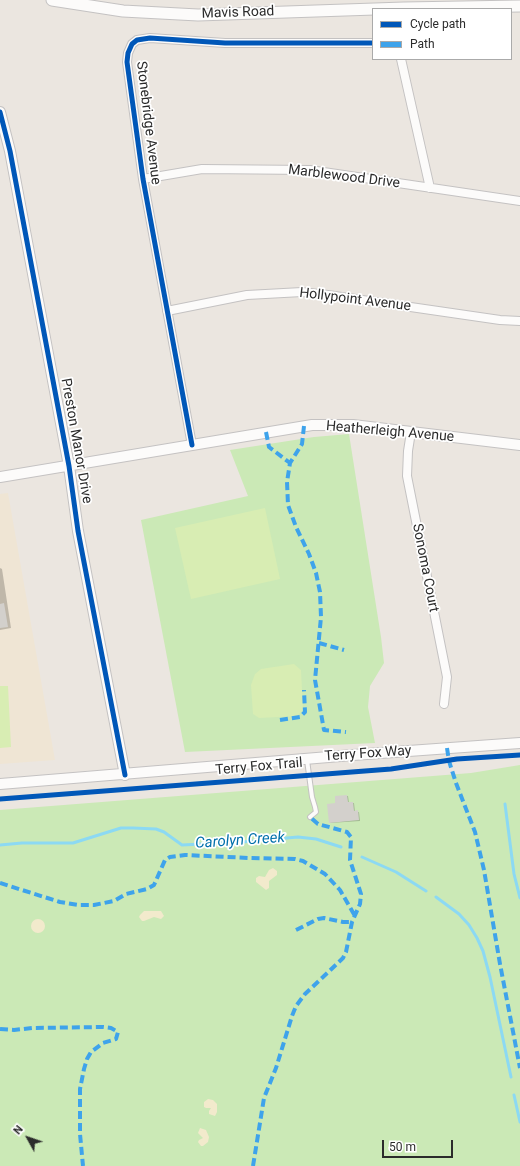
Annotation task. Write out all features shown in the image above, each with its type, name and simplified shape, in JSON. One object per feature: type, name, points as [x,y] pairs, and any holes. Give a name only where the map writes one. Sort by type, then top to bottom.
[{"type":"main road","name":"Mavis Road","points":[[52,0],[123,11],[198,15],[372,9]]},
{"type":"main road","name":"Mavis Road","points":[[404,8],[520,6]]},
{"type":"street","name":"Stonebridge Avenue","points":[[192,445],[143,179],[128,62],[128,53],[132,44],[137,40],[150,38],[224,43],[372,43]]},
{"type":"street","points":[[401,60],[430,188]]},
{"type":"street","name":"Preston Manor Drive","points":[[0,112],[10,151],[69,466],[78,531],[126,775]]},
{"type":"street","name":"Marblewood Drive","points":[[143,179],[202,169],[310,170],[520,201]]},
{"type":"street","name":"Hollypoint Avenue","points":[[167,311],[247,295],[302,292],[500,320],[520,321]]},
{"type":"street","name":"Heatherleigh Avenue","points":[[0,478],[312,425],[353,425],[520,445]]},
{"type":"street","name":"Sonoma Court","points":[[411,432],[408,451],[407,476],[447,677],[444,704]]},
{"type":"street","name":"Terry Fox Way","points":[[0,784],[520,743]]},
{"type":"lane","points":[[307,759],[312,797],[316,812],[310,817]]},
{"type":"shaded area","points":[[8,493],[55,760],[0,764],[0,494]]},
{"type":"green space","points":[[349,434],[384,663],[370,686],[368,707],[375,743],[185,752],[141,520],[248,496],[230,450],[314,437]]},
{"type":"green space","points":[[265,508],[280,579],[191,599],[175,528]]},
{"type":"green space","points":[[294,664],[301,670],[303,710],[297,716],[259,718],[253,714],[251,685],[255,674],[261,669]]},
{"type":"green space","points":[[0,686],[8,686],[11,747],[0,748]]},
{"type":"green space","points":[[520,765],[520,1166],[0,1166],[0,810],[471,773]]},
{"type":"sand","points":[[273,868],[277,871],[277,875],[269,881],[269,888],[266,890],[256,882],[256,878],[259,876],[265,877],[269,870]]},
{"type":"sand","points":[[144,911],[161,911],[164,916],[161,919],[154,917],[142,921],[139,917]]},
{"type":"sand","points":[[38,919],[43,921],[45,926],[43,931],[38,933],[33,931],[31,926],[33,921]]},
{"type":"sand","points":[[208,1099],[213,1100],[217,1104],[217,1112],[215,1116],[209,1114],[211,1108],[204,1107],[204,1102]]},
{"type":"sand","points":[[200,1128],[206,1130],[209,1137],[208,1142],[203,1146],[201,1146],[198,1142],[203,1138],[198,1133]]},
{"type":"building","points":[[4,603],[8,627],[0,628],[0,604]]},
{"type":"building","points":[[347,795],[348,802],[353,802],[354,811],[358,810],[359,820],[329,823],[327,804],[335,803],[335,796]]},
{"type":"waterway","name":"Carolyn Creek","points":[[505,804],[514,874],[520,898]]},
{"type":"waterway","name":"Carolyn Creek","points":[[0,845],[22,843],[73,843],[121,828],[133,828],[156,829],[164,832],[182,845],[298,837],[316,839],[341,847]]},
{"type":"waterway","name":"Carolyn Creek","points":[[362,857],[396,872],[426,891]]},
{"type":"waterway","name":"Carolyn Creek","points":[[436,897],[459,914],[469,925],[483,951],[511,1077]]},
{"type":"waterway","name":"Carolyn Creek","points":[[514,1095],[520,1122]]},
{"type":"marked path","points":[[304,426],[302,444],[290,463],[287,482],[288,505],[316,573],[320,592],[321,617],[315,680],[324,730],[346,732]]},
{"type":"marked path","points":[[266,432],[269,447],[290,463]]},
{"type":"marked path","points":[[319,643],[344,650]]},
{"type":"marked path","points":[[280,720],[300,717],[305,712],[304,690]]},
{"type":"marked path","points":[[447,748],[449,761],[456,783],[475,832],[484,870],[520,1068]]},
{"type":"marked path","points":[[253,1166],[264,1098],[276,1068],[296,1006],[305,994],[343,958],[346,952],[352,922],[360,904],[361,894],[350,860],[351,837],[347,832],[318,824],[310,817]]},
{"type":"marked path","points":[[0,883],[60,902],[79,905],[94,905],[114,901],[126,894],[147,889],[154,885],[165,860],[170,857],[185,855],[295,859],[303,861],[325,874],[340,890],[355,916]]},
{"type":"marked path","points":[[296,930],[318,919],[324,918],[343,922],[352,922]]},
{"type":"marked path","points":[[0,1029],[14,1030],[32,1028],[103,1027],[111,1028],[118,1032],[116,1039],[103,1043],[91,1052],[84,1069],[80,1089],[80,1134],[83,1166]]},
{"type":"cycle path","points":[[192,445],[143,179],[127,62],[128,53],[132,44],[137,40],[150,38],[225,43],[372,43]]},
{"type":"cycle path","points":[[0,112],[10,151],[69,466],[78,531],[125,775]]},
{"type":"cycle path","name":"Terry Fox Trail","points":[[0,799],[391,769],[457,759],[520,755]]}]
